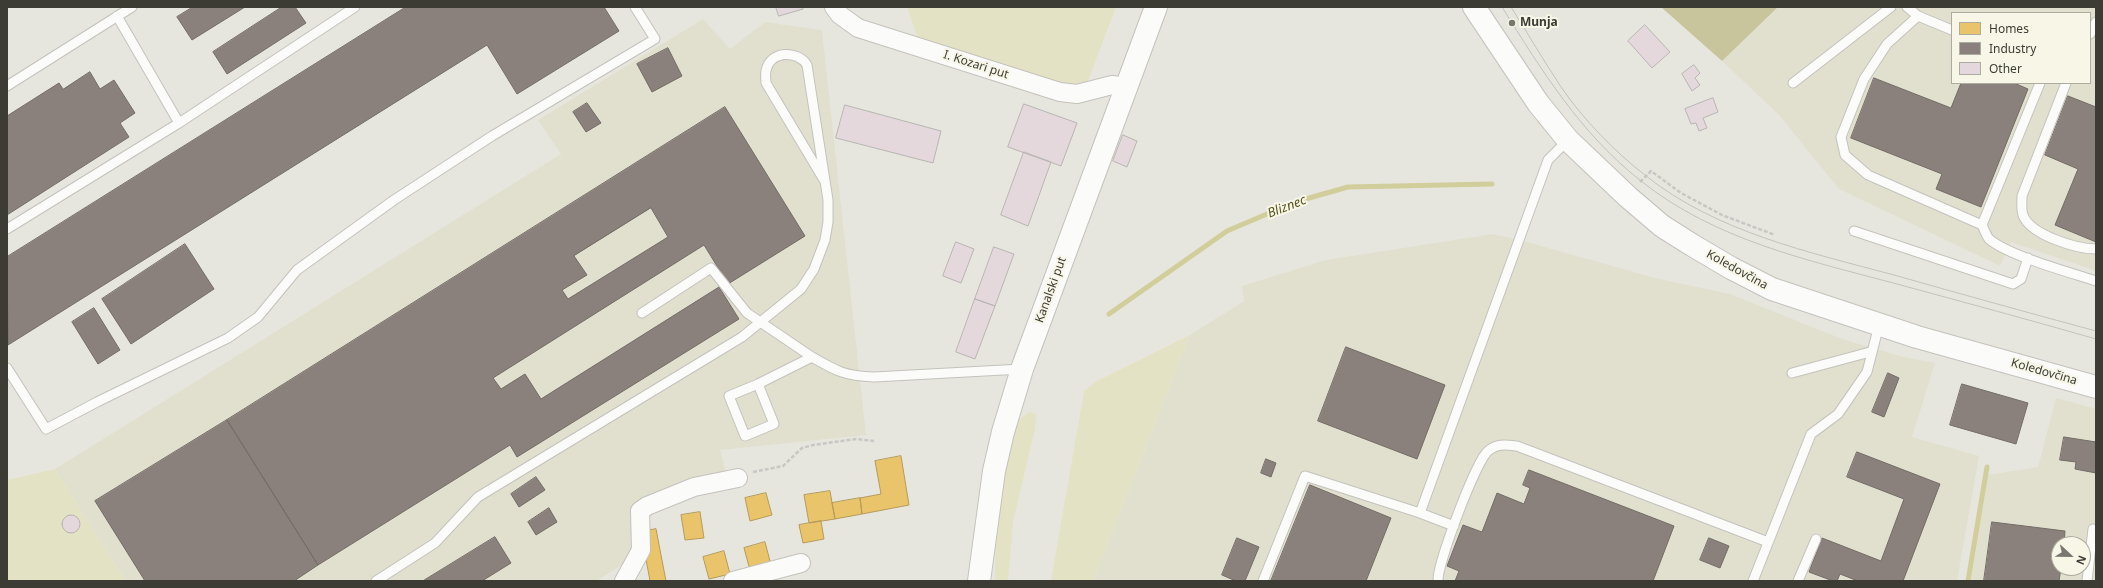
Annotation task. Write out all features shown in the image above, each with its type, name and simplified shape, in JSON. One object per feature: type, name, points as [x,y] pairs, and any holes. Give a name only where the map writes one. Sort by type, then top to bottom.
[{"type":"street","name":"I. Kozari put","points":[[834,7],[840,15],[858,28],[1060,92],[1076,94],[1112,84],[1126,87]]},
{"type":"street","name":"Kanalski put","points":[[979,581],[994,471],[1003,432],[1022,369],[1156,7]]},
{"type":"street","name":"Koledovčina","points":[[1474,7],[1538,103],[1568,140],[1600,172],[1662,226],[1731,268],[1772,289],[1879,325],[2096,387]]},
{"type":"street","points":[[624,581],[641,550],[640,511],[647,506],[694,487],[738,478]]},
{"type":"street","points":[[733,581],[801,563]]},
{"type":"lane","points":[[7,86],[132,7]]},
{"type":"lane","points":[[7,228],[179,123],[355,7]]},
{"type":"lane","points":[[7,368],[46,429],[97,402],[228,338],[258,317],[297,270],[394,200],[492,136],[655,39],[635,7]]},
{"type":"lane","points":[[1793,83],[1891,7]]},
{"type":"lane","points":[[1907,7],[1918,16],[1951,30]]},
{"type":"lane","points":[[117,16],[179,123]]},
{"type":"lane","points":[[1918,16],[1887,44],[1864,79],[1841,136],[1845,155],[1868,175],[1982,225],[1988,238],[2003,247],[2028,258],[2096,281]]},
{"type":"lane","points":[[2091,32],[2096,22]]},
{"type":"lane","points":[[376,581],[435,543],[478,497],[742,337],[801,289],[814,269],[825,240],[828,222],[828,200],[807,65],[804,60],[796,55],[787,54],[777,56],[769,63],[766,71],[766,83],[824,180]]},
{"type":"lane","points":[[1982,225],[2040,84]]},
{"type":"lane","points":[[2066,84],[2022,196],[2023,214],[2028,223],[2048,236],[2074,246],[2096,249]]},
{"type":"lane","points":[[1420,513],[1548,160],[1568,140]]},
{"type":"lane","points":[[1854,232],[2013,284],[2021,278],[2028,258]]},
{"type":"lane","points":[[642,313],[711,268],[747,313],[812,357],[834,370],[852,376],[874,377],[1022,369]]},
{"type":"lane","points":[[1753,581],[1811,434],[1838,414],[1867,372],[1870,352],[1879,325]]},
{"type":"lane","points":[[1792,373],[1870,352]]},
{"type":"lane","points":[[758,384],[774,424],[745,436],[729,396],[758,384],[812,357]]},
{"type":"lane","points":[[1438,581],[1454,526],[1480,462],[1488,451],[1502,444],[1517,446],[1768,542]]},
{"type":"lane","points":[[1263,581],[1305,476],[1420,513],[1454,526]]},
{"type":"lane","points":[[2087,581],[2093,529],[2096,530]]},
{"type":"lane","points":[[1798,581],[1816,539]]},
{"type":"path","points":[[1637,186],[1651,171],[1681,193],[1722,215],[1775,235]]},
{"type":"path","points":[[738,478],[783,466],[802,448],[813,445],[856,439],[874,441]]},
{"type":"shaded area","points":[[907,7],[1116,7],[1084,91],[918,39]]},
{"type":"shaded area","points":[[1661,7],[1778,7],[1722,61]]},
{"type":"shaded area","points":[[1778,7],[2096,7],[2096,271],[2011,242],[2000,266],[1839,189],[1779,115],[1722,61]]},
{"type":"shaded area","points":[[703,19],[730,49],[765,22],[822,30],[866,435],[720,450],[726,474],[633,509],[636,556],[596,581],[126,581],[55,469],[561,154],[538,120]]},
{"type":"shaded area","points":[[1493,234],[1655,278],[1730,294],[1842,339],[1904,357],[1935,363],[1912,437],[1979,456],[1957,581],[1093,581],[1190,335],[1244,301],[1242,286],[1326,260]]},
{"type":"shaded area","points":[[1190,335],[1093,581],[1051,581],[1084,391],[1097,381]]},
{"type":"shaded area","points":[[2056,398],[2096,409],[2096,581],[1971,581],[1988,475],[2038,467]]},
{"type":"shaded area","points":[[1028,412],[1036,414],[1035,429],[1013,522],[1008,581],[995,581],[996,521],[1011,444],[1015,424]]},
{"type":"shaded area","points":[[55,469],[126,581],[7,581],[7,480]]},
{"type":"building: Homes","points":[[901,456],[909,505],[862,514],[860,498],[881,494],[875,461]]},
{"type":"building: Homes","points":[[830,491],[835,519],[809,523],[804,495]]},
{"type":"building: Homes","points":[[766,493],[772,515],[750,521],[745,498]]},
{"type":"building: Homes","points":[[860,498],[862,514],[835,519],[832,503]]},
{"type":"building: Homes","points":[[700,512],[704,538],[685,540],[681,515]]},
{"type":"building: Homes","points":[[821,521],[824,539],[803,543],[799,525]]},
{"type":"building: Homes","points":[[656,529],[666,581],[650,581],[641,532]]},
{"type":"building: Homes","points":[[765,542],[771,565],[750,570],[744,548]]},
{"type":"building: Homes","points":[[724,551],[730,574],[709,579],[703,557]]},
{"type":"building: Industry","points":[[193,7],[245,7],[192,40],[177,17]]},
{"type":"building: Industry","points":[[282,7],[295,7],[306,23],[227,74],[213,52]]},
{"type":"building: Industry","points":[[406,7],[604,7],[619,31],[517,94],[487,45],[8,345],[7,257]]},
{"type":"building: Industry","points":[[668,48],[682,76],[652,92],[637,64]]},
{"type":"building: Industry","points":[[90,72],[100,89],[114,80],[135,113],[120,123],[129,137],[7,215],[7,116],[59,83],[63,89]]},
{"type":"building: Industry","points":[[1874,78],[1951,108],[1961,84],[2016,84],[2028,89],[1981,207],[1936,189],[1942,174],[1851,138]]},
{"type":"building: Industry","points":[[2068,96],[2096,107],[2096,242],[2055,225],[2078,169],[2045,155]]},
{"type":"building: Industry","points":[[587,103],[601,123],[586,132],[573,112]]},
{"type":"building: Industry","points":[[725,107],[805,236],[728,284],[704,245],[493,378],[501,389],[525,374],[541,399],[719,287],[739,319],[517,457],[510,445],[318,565],[227,420]],"holes":[[[651,208],[668,237],[568,299],[562,290],[587,275],[574,256]]]},
{"type":"building: Industry","points":[[185,244],[214,289],[131,344],[102,299]]},
{"type":"building: Industry","points":[[94,308],[120,350],[98,364],[72,322]]},
{"type":"building: Industry","points":[[1346,347],[1445,385],[1417,459],[1318,421]]},
{"type":"building: Industry","points":[[1888,373],[1899,378],[1884,417],[1872,412]]},
{"type":"building: Industry","points":[[1962,384],[2028,403],[2016,444],[1950,425]]},
{"type":"building: Industry","points":[[227,420],[318,565],[294,581],[145,581],[95,501]]},
{"type":"building: Industry","points":[[2064,437],[2096,442],[2096,473],[2075,469],[2076,462],[2060,460]]},
{"type":"building: Industry","points":[[1857,452],[1940,484],[1903,581],[1858,581],[1840,574],[1837,581],[1833,581],[1809,572],[1822,538],[1881,561],[1904,499],[1847,477]]},
{"type":"building: Industry","points":[[1266,459],[1276,463],[1271,477],[1261,473]]},
{"type":"building: Industry","points":[[1529,470],[1674,526],[1653,581],[1455,581],[1459,571],[1447,566],[1463,525],[1482,532],[1497,493],[1524,504],[1530,488],[1523,485]]},
{"type":"building: Industry","points":[[536,477],[545,490],[519,507],[511,494]]},
{"type":"building: Industry","points":[[1310,485],[1391,518],[1366,581],[1271,581]]},
{"type":"building: Industry","points":[[549,508],[557,522],[536,535],[528,522]]},
{"type":"building: Industry","points":[[1992,522],[2065,531],[2065,536],[2051,536],[2051,576],[2060,576],[2059,581],[1984,581]]},
{"type":"building: Industry","points":[[495,537],[511,563],[482,581],[423,581]]},
{"type":"building: Industry","points":[[1237,538],[1259,547],[1245,581],[1236,581],[1222,575]]},
{"type":"building: Industry","points":[[1709,538],[1729,546],[1720,568],[1700,560]]},
{"type":"building: Other","points":[[776,7],[803,7],[803,9],[779,16]]},
{"type":"building: Other","points":[[1645,25],[1670,52],[1652,68],[1628,41]]},
{"type":"building: Other","points":[[1694,65],[1700,73],[1695,78],[1700,85],[1692,91],[1682,74]]},
{"type":"building: Other","points":[[1713,98],[1718,112],[1703,118],[1707,128],[1699,131],[1696,123],[1691,124],[1685,109]]},
{"type":"building: Other","points":[[1024,104],[1077,123],[1061,166],[1008,147]]},
{"type":"building: Other","points":[[845,105],[941,131],[933,163],[836,138]]},
{"type":"building: Other","points":[[1123,135],[1137,141],[1127,167],[1113,161]]},
{"type":"building: Other","points":[[1024,152],[1051,162],[1028,226],[1001,215]]},
{"type":"building: Other","points":[[956,242],[974,249],[961,283],[943,276]]},
{"type":"building: Other","points":[[994,247],[1014,254],[995,306],[975,299]]},
{"type":"building: Other","points":[[975,299],[995,306],[975,359],[956,352]]},
{"type":"building: Other","points":[[71,515],[77,518],[80,524],[77,530],[71,533],[65,530],[62,524],[65,518]]},
{"type":"waterway","name":"Bliznec","points":[[1109,314],[1227,231],[1295,202],[1348,187],[1492,184]]},
{"type":"waterway","points":[[1968,581],[1987,467]]},
{"type":"tram line","points":[[1502,7],[1548,78],[1581,122],[1600,143],[1619,163],[1641,181],[1700,219],[1763,246],[1829,266],[2096,339]]},
{"type":"tram line","points":[[1511,7],[1561,87],[1579,111],[1600,134],[1646,176],[1703,212],[1764,238],[1829,258],[2096,331]]},
{"type":"place","name":"Munja","points":[[1512,23]]}]
